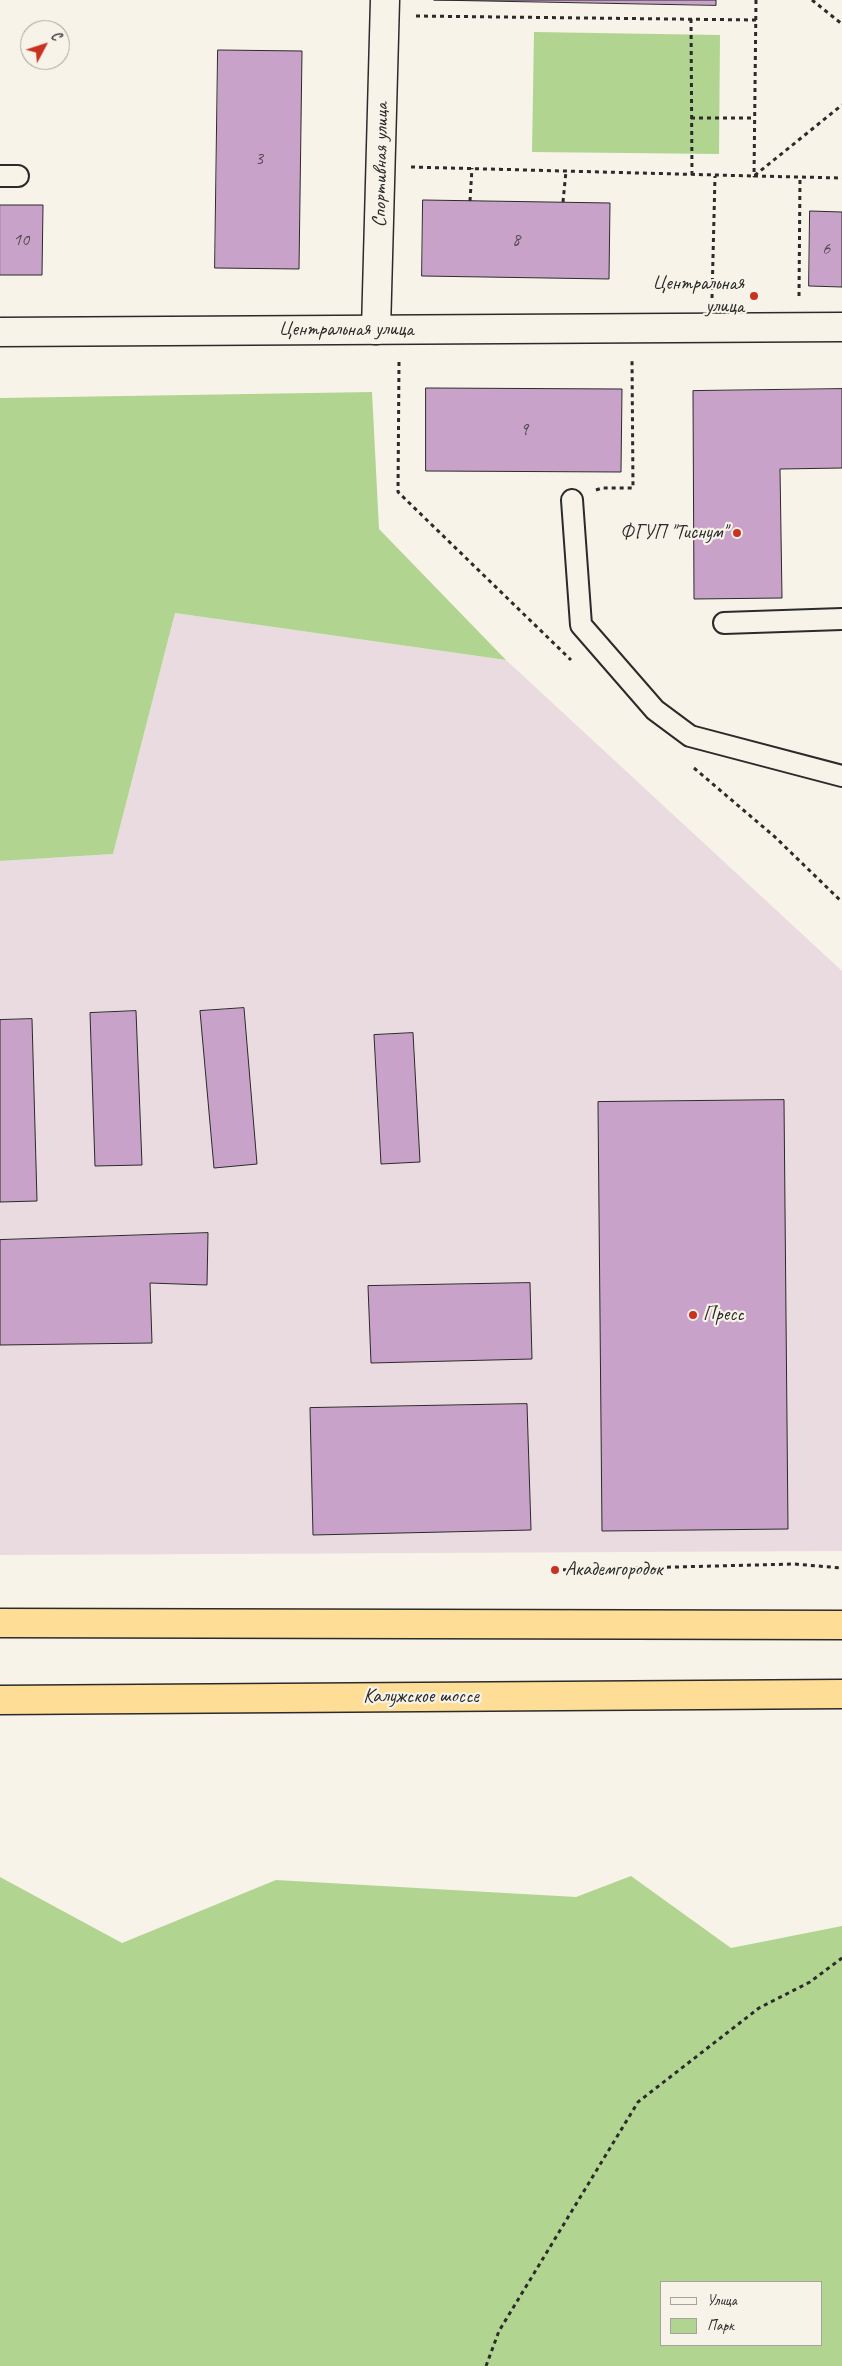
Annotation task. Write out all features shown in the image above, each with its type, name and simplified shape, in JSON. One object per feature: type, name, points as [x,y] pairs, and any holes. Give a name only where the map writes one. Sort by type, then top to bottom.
[{"type":"highway","points":[[0,1623],[842,1625]]},
{"type":"highway","name":"Калужское шоссе","points":[[0,1700],[842,1694]]},
{"type":"main road","name":"Спортивная улица","points":[[376,330],[384,0]]},
{"type":"main road","name":"Центральная улица","points":[[0,332],[842,328]]},
{"type":"lane","points":[[572,500],[581,625],[655,710],[690,736],[842,776]]},
{"type":"lane","points":[[724,623],[842,619]]},
{"type":"path","points":[[754,176],[756,0]]},
{"type":"path","points":[[812,0],[842,24]]},
{"type":"path","points":[[412,16],[756,20]]},
{"type":"path","points":[[691,19],[692,175]]},
{"type":"path","points":[[754,176],[842,105]]},
{"type":"path","points":[[691,118],[754,118]]},
{"type":"path","points":[[408,166],[715,176],[842,178]]},
{"type":"path","points":[[470,201],[472,168]]},
{"type":"path","points":[[563,202],[566,171]]},
{"type":"path","points":[[711,328],[715,176]]},
{"type":"path","points":[[798,300],[800,177]]},
{"type":"path","points":[[572,500],[602,488],[633,488],[632,358]]},
{"type":"path","points":[[555,1570],[794,1564],[842,1568]]},
{"type":"path","points":[[486,2366],[500,2331],[638,2102],[759,2008],[810,1982],[842,1958]]},
{"type":"shaded area","points":[[175,613],[506,660],[842,971],[842,1551],[0,1555],[0,861],[113,854]]},
{"type":"green space","points":[[534,32],[720,35],[719,154],[532,152]]},
{"type":"green space","points":[[372,392],[379,529],[506,660],[175,613],[113,854],[0,861],[0,398]]},
{"type":"green space","points":[[631,1876],[731,1948],[842,1926],[842,2366],[0,2366],[0,1877],[122,1943],[276,1880],[576,1897]]},
{"type":"building","points":[[434,0],[716,0],[716,5]]},
{"type":"building","points":[[218,50],[302,51],[299,269],[215,268]]},
{"type":"building","points":[[423,200],[610,203],[609,279],[422,276]]},
{"type":"building","points":[[0,205],[43,205],[42,275],[0,275]]},
{"type":"building","points":[[810,211],[842,212],[842,287],[809,286]]},
{"type":"building","points":[[426,388],[622,389],[621,472],[426,471]]},
{"type":"building","name":"ФГУП \"Тиснум\"","points":[[842,389],[842,468],[780,469],[782,598],[694,599],[693,391]]},
{"type":"building","points":[[244,1008],[257,1164],[214,1168],[200,1011]]},
{"type":"building","points":[[136,1011],[142,1165],[95,1166],[90,1013]]},
{"type":"building","points":[[32,1019],[37,1201],[0,1202],[0,1020]]},
{"type":"building","points":[[413,1033],[420,1162],[381,1164],[374,1035]]},
{"type":"building","name":"Пресс","points":[[784,1100],[788,1529],[602,1531],[598,1102]]},
{"type":"building","points":[[208,1233],[207,1285],[150,1283],[152,1343],[0,1345],[0,1240]]},
{"type":"building","points":[[530,1283],[532,1359],[371,1363],[368,1286]]},
{"type":"building","points":[[527,1404],[531,1530],[313,1535],[310,1408]]},
{"type":"place","name":"Центральная улица","points":[[754,296]]},
{"type":"place","name":"ФГУП \"Тиснум\"","points":[[737,533]]},
{"type":"place","name":"Пресс","points":[[693,1315]]},
{"type":"place","name":"Академгородок","points":[[555,1570]]}]
